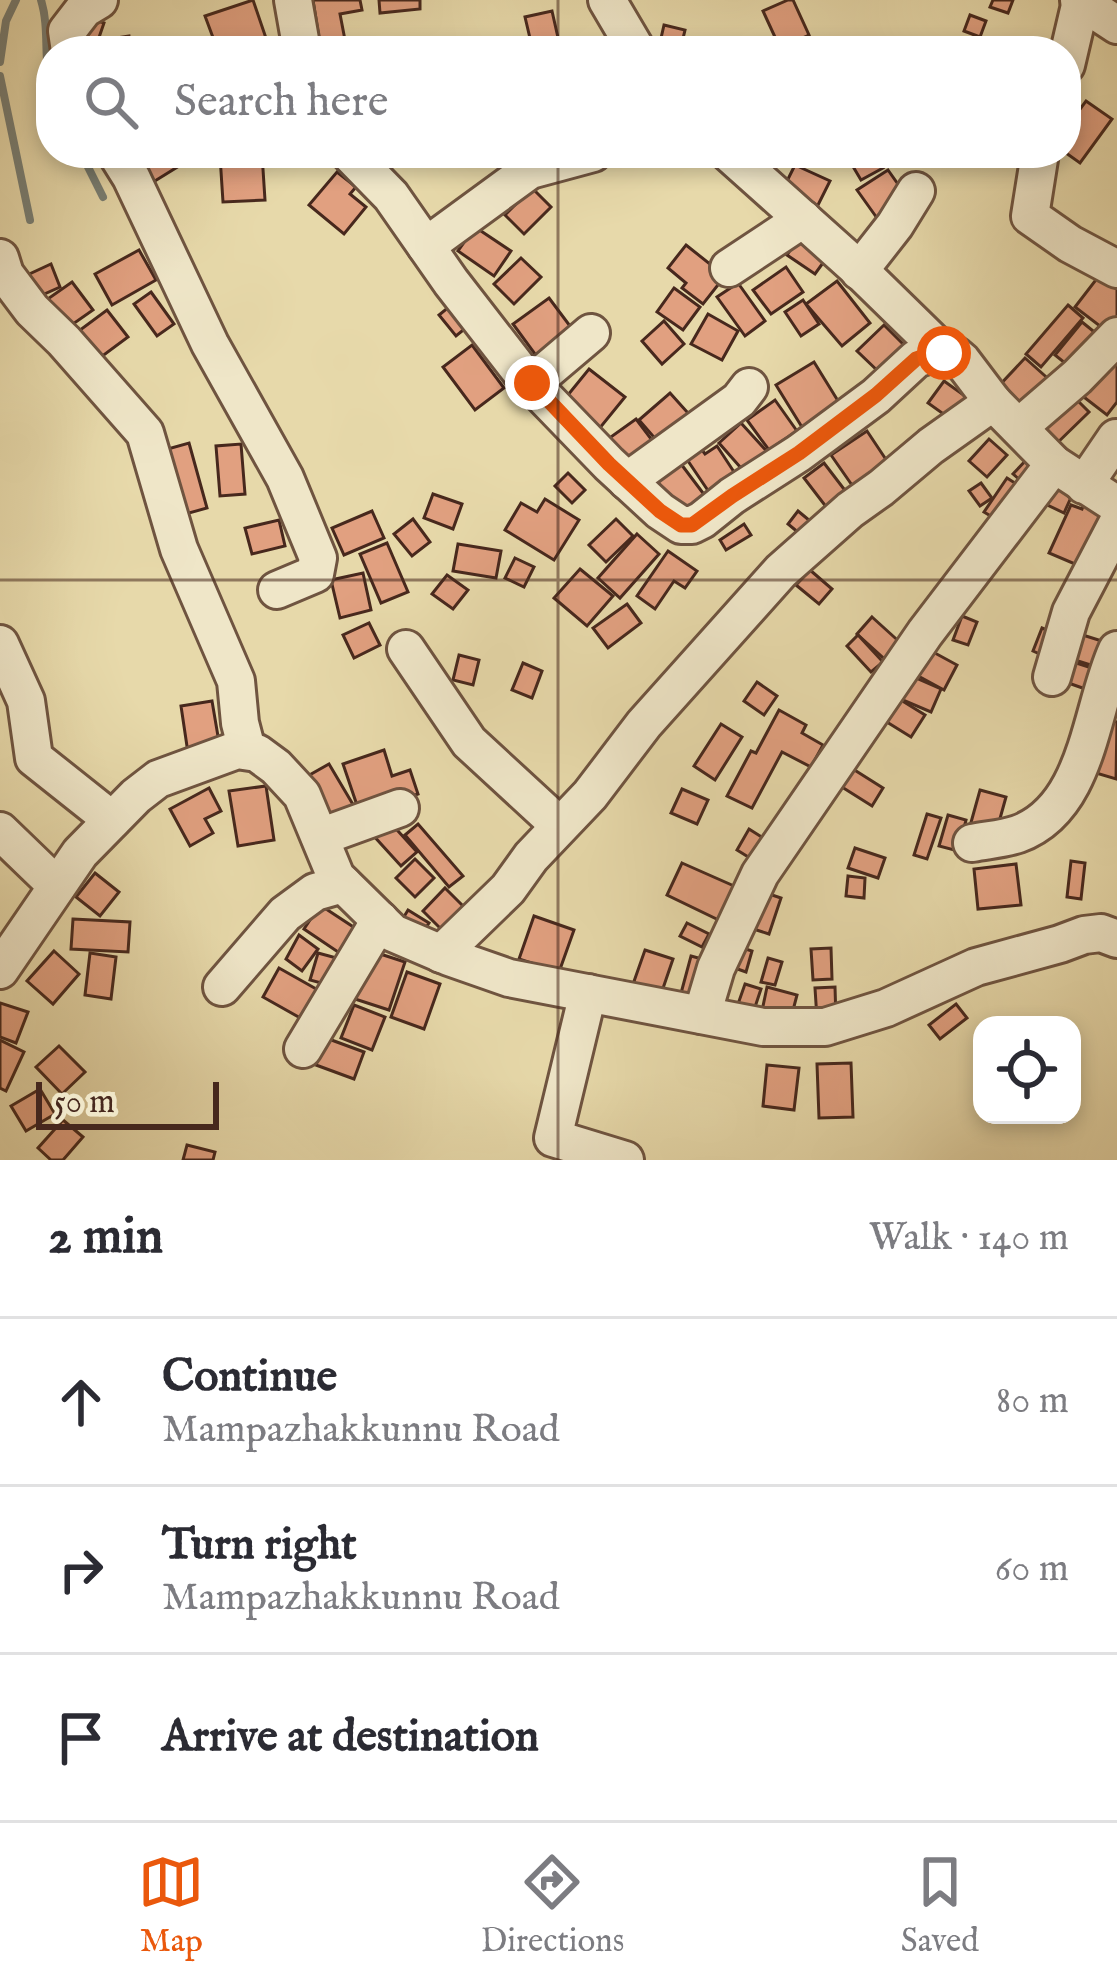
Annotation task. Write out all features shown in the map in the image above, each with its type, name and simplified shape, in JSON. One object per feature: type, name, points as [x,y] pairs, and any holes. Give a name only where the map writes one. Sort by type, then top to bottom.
[{"type":"street","points":[[68,36],[84,9],[99,0]]},
{"type":"street","points":[[293,0],[299,36]]},
{"type":"street","points":[[607,0],[629,36]]},
{"type":"street","points":[[1072,36],[1080,1],[1117,25]]},
{"type":"street","points":[[125,168],[210,344],[285,478],[318,558],[315,574],[277,590]]},
{"type":"street","points":[[364,168],[392,196],[532,383],[627,482],[681,525],[692,525],[799,453],[916,359],[938,351],[962,361],[1054,464],[1117,505]]},
{"type":"street","points":[[426,246],[537,168]]},
{"type":"street","points":[[751,168],[944,353]]},
{"type":"street","points":[[1038,168],[1030,215],[1117,269]]},
{"type":"street","points":[[859,271],[916,191]]},
{"type":"street","points":[[729,268],[803,219]]},
{"type":"street","points":[[0,258],[5,274],[32,310],[145,433],[179,549],[236,681],[247,750]]},
{"type":"street","points":[[532,383],[591,333]]},
{"type":"street","points":[[441,954],[508,889],[644,724],[781,571],[931,446],[1006,415],[1077,377],[1117,336]]},
{"type":"street","points":[[627,482],[740,400],[749,387]]},
{"type":"street","points":[[1084,485],[1116,438]]},
{"type":"street","points":[[702,1015],[716,968],[760,874],[925,633],[1054,464]]},
{"type":"street","points":[[1052,677],[1071,612],[1117,524]]},
{"type":"street","points":[[0,644],[26,700],[34,758],[112,820]]},
{"type":"street","points":[[406,649],[470,742],[559,825]]},
{"type":"street","points":[[972,843],[1018,834],[1049,818],[1072,786],[1117,650]]},
{"type":"street","points":[[0,970],[80,853],[136,796],[158,778],[227,752],[247,750],[276,767],[302,795],[326,857],[344,884],[393,933],[509,978],[763,1027],[825,1027],[886,1009],[976,967],[1084,935],[1101,933],[1117,939]]},
{"type":"street","points":[[320,837],[400,808]]},
{"type":"street","points":[[0,831],[57,886]]},
{"type":"street","points":[[222,987],[286,914],[315,892],[344,884]]},
{"type":"street","points":[[303,1048],[380,920]]},
{"type":"street","points":[[588,994],[553,1138],[625,1160]]},
{"type":"building","points":[[253,0],[265,36],[212,36],[205,16]]},
{"type":"building","points":[[313,0],[360,0],[362,10],[340,14],[344,36],[319,36]]},
{"type":"building","points":[[379,0],[420,0],[420,9],[380,13]]},
{"type":"building","points":[[793,0],[809,35],[774,36],[763,11]]},
{"type":"building","points":[[993,0],[1013,0],[1008,13],[990,7]]},
{"type":"building","points":[[552,11],[558,36],[529,36],[525,17]]},
{"type":"building","points":[[970,15],[986,21],[980,36],[964,31]]},
{"type":"building","points":[[88,17],[104,23],[100,36],[82,36]]},
{"type":"building","points":[[664,25],[685,30],[684,36],[662,36]]},
{"type":"building","points":[[1086,101],[1112,119],[1081,162],[1081,108]]},
{"type":"building","points":[[140,168],[176,168],[150,184]]},
{"type":"building","points":[[221,168],[263,168],[265,200],[223,202]]},
{"type":"building","points":[[794,168],[830,181],[817,207],[782,191]]},
{"type":"building","points":[[854,168],[883,168],[861,180]]},
{"type":"building","points":[[888,170],[907,197],[877,218],[857,190]]},
{"type":"building","points":[[337,172],[356,187],[350,194],[366,207],[344,234],[309,205]]},
{"type":"building","points":[[532,188],[551,207],[524,234],[505,215]]},
{"type":"building","points":[[475,227],[511,251],[494,276],[458,251]]},
{"type":"building","points":[[800,236],[828,256],[815,274],[787,255]]},
{"type":"building","points":[[686,245],[725,276],[703,304],[682,288],[686,283],[668,268]]},
{"type":"building","points":[[139,250],[156,280],[112,305],[95,274]]},
{"type":"building","points":[[521,258],[541,277],[514,304],[494,284]]},
{"type":"building","points":[[51,264],[60,287],[33,299],[23,277]]},
{"type":"building","points":[[786,267],[803,292],[771,314],[753,290]]},
{"type":"building","points":[[1105,268],[1117,277],[1117,322],[1109,333],[1075,307]]},
{"type":"building","points":[[837,281],[870,323],[842,346],[806,304]]},
{"type":"building","points":[[72,282],[93,310],[63,331],[42,303]]},
{"type":"building","points":[[738,283],[765,321],[745,336],[717,297]]},
{"type":"building","points":[[674,288],[700,307],[683,330],[657,312]]},
{"type":"building","points":[[151,292],[174,324],[157,336],[134,304]]},
{"type":"building","points":[[549,298],[579,338],[543,365],[513,324]]},
{"type":"building","points":[[803,300],[819,324],[801,336],[785,312]]},
{"type":"building","points":[[1068,305],[1083,318],[1041,367],[1026,354]]},
{"type":"building","points":[[450,306],[467,327],[456,336],[439,315]]},
{"type":"building","points":[[107,310],[128,337],[93,363],[72,336]]},
{"type":"building","points":[[708,314],[738,331],[722,360],[691,344]]},
{"type":"building","points":[[664,321],[684,344],[662,364],[642,341]]},
{"type":"building","points":[[1082,322],[1103,339],[1076,372],[1055,355]]},
{"type":"building","points":[[884,325],[908,349],[882,375],[857,351]]},
{"type":"building","points":[[472,345],[504,388],[475,410],[443,367]]},
{"type":"building","points":[[1025,358],[1053,383],[1023,414],[996,389]]},
{"type":"building","points":[[1117,361],[1117,402],[1107,415],[1076,391]]},
{"type":"building","points":[[814,362],[843,409],[805,432],[776,385]]},
{"type":"building","points":[[589,369],[625,397],[599,429],[563,401]]},
{"type":"building","points":[[944,381],[972,401],[956,423],[928,403]]},
{"type":"building","points":[[670,393],[697,423],[665,450],[639,420]]},
{"type":"building","points":[[1071,394],[1089,412],[1051,449],[1033,432]]},
{"type":"building","points":[[775,400],[797,431],[769,450],[747,420]]},
{"type":"building","points":[[636,419],[661,452],[632,473],[608,439]]},
{"type":"building","points":[[741,423],[771,456],[748,476],[719,443]]},
{"type":"building","points":[[867,431],[889,464],[854,488],[831,455]]},
{"type":"building","points":[[989,439],[1007,455],[987,477],[969,461]]},
{"type":"building","points":[[189,443],[207,508],[182,515],[164,450]]},
{"type":"building","points":[[241,444],[245,494],[220,496],[216,446]]},
{"type":"building","points":[[699,446],[705,454],[717,446],[738,478],[711,495],[684,455]]},
{"type":"building","points":[[675,456],[709,501],[685,519],[652,474]]},
{"type":"building","points":[[1028,458],[1043,471],[1029,488],[1013,474]]},
{"type":"building","points":[[824,463],[847,493],[827,508],[804,478]]},
{"type":"building","points":[[568,473],[585,490],[572,503],[555,486]]},
{"type":"building","points":[[1007,478],[1026,490],[1004,524],[984,512]]},
{"type":"building","points":[[1047,480],[1073,493],[1064,513],[1037,500]]},
{"type":"building","points":[[981,483],[992,498],[980,506],[969,491]]},
{"type":"building","points":[[433,494],[462,504],[453,529],[424,518]]},
{"type":"building","points":[[545,499],[579,520],[554,560],[505,530],[521,503],[537,512]]},
{"type":"building","points":[[1086,499],[1115,512],[1089,570],[1049,553],[1071,505],[1082,509]]},
{"type":"building","points":[[372,511],[384,538],[344,555],[332,528]]},
{"type":"building","points":[[798,511],[821,530],[811,543],[788,524]]},
{"type":"building","points":[[413,519],[430,542],[412,556],[394,534]]},
{"type":"building","points":[[616,519],[633,536],[606,562],[589,545]]},
{"type":"building","points":[[279,520],[285,546],[252,554],[245,528]]},
{"type":"building","points":[[744,524],[751,535],[726,550],[720,540]]},
{"type":"building","points":[[637,534],[659,554],[620,598],[598,578]]},
{"type":"building","points":[[387,543],[408,592],[381,603],[360,554]]},
{"type":"building","points":[[458,544],[501,551],[496,578],[453,571]]},
{"type":"building","points":[[668,551],[697,571],[685,588],[674,581],[655,609],[637,596]]},
{"type":"building","points":[[515,558],[534,567],[524,587],[505,578]]},
{"type":"building","points":[[580,569],[613,596],[587,626],[554,598]]},
{"type":"building","points":[[810,570],[832,589],[819,604],[796,585]]},
{"type":"building","points":[[363,573],[371,610],[340,618],[331,580]]},
{"type":"building","points":[[447,575],[468,590],[453,609],[432,594]]},
{"type":"building","points":[[627,604],[641,623],[608,648],[593,628]]},
{"type":"building","points":[[962,616],[977,622],[968,645],[953,640]]},
{"type":"building","points":[[872,617],[904,646],[889,663],[857,634]]},
{"type":"building","points":[[369,623],[380,645],[354,658],[343,635]]},
{"type":"building","points":[[1042,628],[1060,635],[1051,659],[1033,651]]},
{"type":"building","points":[[1070,631],[1105,642],[1097,667],[1062,656]]},
{"type":"building","points":[[858,635],[883,662],[871,672],[847,646]]},
{"type":"building","points":[[922,646],[957,665],[944,690],[909,671]]},
{"type":"building","points":[[459,655],[479,660],[473,685],[453,680]]},
{"type":"building","points":[[1064,659],[1098,670],[1091,691],[1057,679]]},
{"type":"building","points":[[523,663],[542,671],[532,698],[512,690]]},
{"type":"building","points":[[909,675],[941,689],[931,712],[898,698]]},
{"type":"building","points":[[757,682],[777,696],[764,715],[744,701]]},
{"type":"building","points":[[896,697],[925,715],[911,737],[882,719]]},
{"type":"building","points":[[212,701],[220,748],[188,753],[181,706]]},
{"type":"building","points":[[779,710],[806,725],[802,733],[823,745],[811,767],[782,752],[752,808],[727,796]]},
{"type":"building","points":[[1103,718],[1117,722],[1116,779],[1086,770]]},
{"type":"building","points":[[721,724],[742,737],[715,780],[694,766]]},
{"type":"building","points":[[384,750],[392,776],[410,770],[418,794],[360,814],[343,764]]},
{"type":"building","points":[[329,764],[358,813],[323,832],[306,777]]},
{"type":"building","points":[[845,764],[883,788],[872,806],[834,782]]},
{"type":"building","points":[[266,786],[274,840],[238,846],[229,791]]},
{"type":"building","points":[[209,788],[221,811],[205,819],[213,833],[190,846],[170,809]]},
{"type":"building","points":[[682,789],[708,800],[697,824],[671,813]]},
{"type":"building","points":[[980,790],[1006,797],[996,833],[970,826]]},
{"type":"building","points":[[927,814],[941,818],[927,859],[914,855]]},
{"type":"building","points":[[948,815],[966,820],[958,851],[939,846]]},
{"type":"building","points":[[388,820],[417,852],[401,866],[372,834]]},
{"type":"building","points":[[418,824],[463,876],[449,887],[405,835]]},
{"type":"building","points":[[749,829],[771,843],[758,863],[737,850]]},
{"type":"building","points":[[855,848],[885,858],[878,878],[848,868]]},
{"type":"building","points":[[415,859],[434,878],[415,897],[396,878]]},
{"type":"building","points":[[1071,861],[1085,863],[1081,899],[1067,897]]},
{"type":"building","points":[[682,863],[743,890],[727,924],[667,895]]},
{"type":"building","points":[[1016,864],[1021,905],[978,909],[974,869]]},
{"type":"building","points":[[95,873],[119,892],[100,916],[76,897]]},
{"type":"building","points":[[848,876],[865,878],[864,898],[846,896]]},
{"type":"building","points":[[445,888],[473,916],[450,938],[423,911]]},
{"type":"building","points":[[760,891],[781,898],[769,934],[747,927]]},
{"type":"building","points":[[320,905],[361,932],[344,956],[304,929]]},
{"type":"building","points":[[408,910],[429,923],[419,938],[399,925]]},
{"type":"building","points":[[534,916],[574,930],[559,972],[519,959]]},
{"type":"building","points":[[73,919],[130,922],[128,952],[71,949]]},
{"type":"building","points":[[687,923],[709,934],[702,947],[680,936]]},
{"type":"building","points":[[299,935],[318,949],[302,971],[286,959]]},
{"type":"building","points":[[736,946],[752,951],[746,972],[729,966]]},
{"type":"building","points":[[831,948],[832,979],[813,980],[811,949]]},
{"type":"building","points":[[645,950],[673,959],[660,997],[632,987]]},
{"type":"building","points":[[54,951],[79,974],[53,1004],[27,981]]},
{"type":"building","points":[[371,951],[405,962],[389,1010],[355,999]]},
{"type":"building","points":[[90,953],[116,957],[111,999],[85,995]]},
{"type":"building","points":[[318,953],[344,960],[336,987],[310,980]]},
{"type":"building","points":[[691,956],[713,962],[703,1003],[680,997]]},
{"type":"building","points":[[768,958],[782,962],[775,985],[761,982]]},
{"type":"building","points":[[279,968],[318,990],[311,1024],[263,997]]},
{"type":"building","points":[[407,972],[440,984],[424,1029],[391,1017]]},
{"type":"building","points":[[745,984],[761,989],[754,1010],[738,1004]]},
{"type":"building","points":[[767,987],[797,995],[791,1018],[762,1011]]},
{"type":"building","points":[[835,987],[836,1019],[817,1019],[815,988]]},
{"type":"building","points":[[0,1003],[28,1012],[16,1043],[0,1037]]},
{"type":"building","points":[[956,1004],[967,1018],[940,1039],[929,1025]]},
{"type":"building","points":[[354,1005],[385,1017],[372,1050],[341,1038]]},
{"type":"building","points":[[326,1038],[364,1052],[354,1079],[316,1065]]},
{"type":"building","points":[[0,1040],[24,1052],[6,1091],[0,1088]]},
{"type":"building","points":[[59,1046],[85,1072],[62,1094],[36,1067]]},
{"type":"building","points":[[851,1063],[853,1117],[819,1118],[817,1064]]},
{"type":"building","points":[[767,1065],[799,1068],[794,1110],[763,1106]]},
{"type":"building","points":[[40,1089],[55,1114],[26,1131],[11,1106]]},
{"type":"building","points":[[63,1120],[83,1137],[63,1160],[51,1160],[38,1148]]},
{"type":"building","points":[[187,1145],[215,1152],[213,1160],[183,1160]]},
{"type":"waterway","points":[[0,62],[6,21],[16,0]]},
{"type":"waterway","points":[[41,0],[46,36]]},
{"type":"waterway","points":[[0,76],[30,220]]},
{"type":"waterway","points":[[88,168],[103,197]]},
{"type":"route","points":[[532,383],[660,511],[681,525],[692,525],[799,453],[916,359],[944,353]]}]
